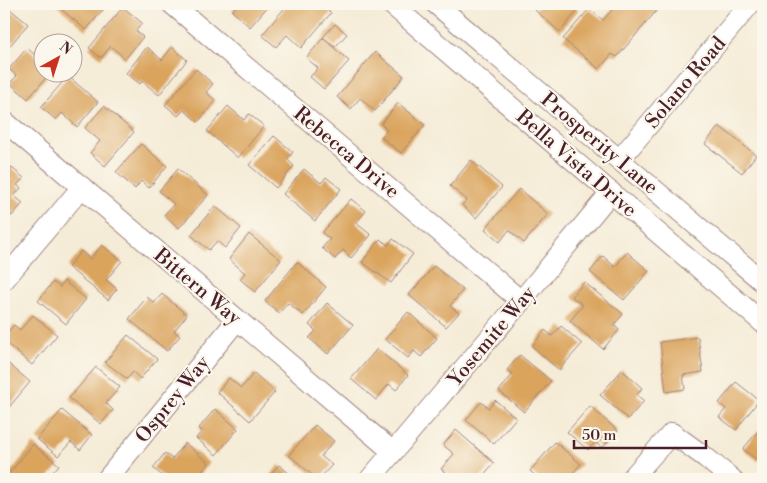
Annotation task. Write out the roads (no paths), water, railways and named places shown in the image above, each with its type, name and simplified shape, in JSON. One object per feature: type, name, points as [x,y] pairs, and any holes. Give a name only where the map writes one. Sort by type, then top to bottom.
[{"type":"street","name":"Rebecca Drive","points":[[172,4],[521,301]]},
{"type":"street","name":"Bella Vista Drive","points":[[391,4],[763,323]]},
{"type":"street","name":"Prosperity Lane","points":[[436,4],[763,282]]},
{"type":"street","name":"Solano Road","points":[[620,159],[750,4]]},
{"type":"street","name":"Bittern Way","points":[[4,120],[393,452]]},
{"type":"street","points":[[4,280],[82,187]]},
{"type":"street","name":"Yosemite Way","points":[[370,479],[611,192]]},
{"type":"street","name":"Osprey Way","points":[[107,479],[238,320]]},
{"type":"street","points":[[632,479],[672,433],[732,479]]}]
